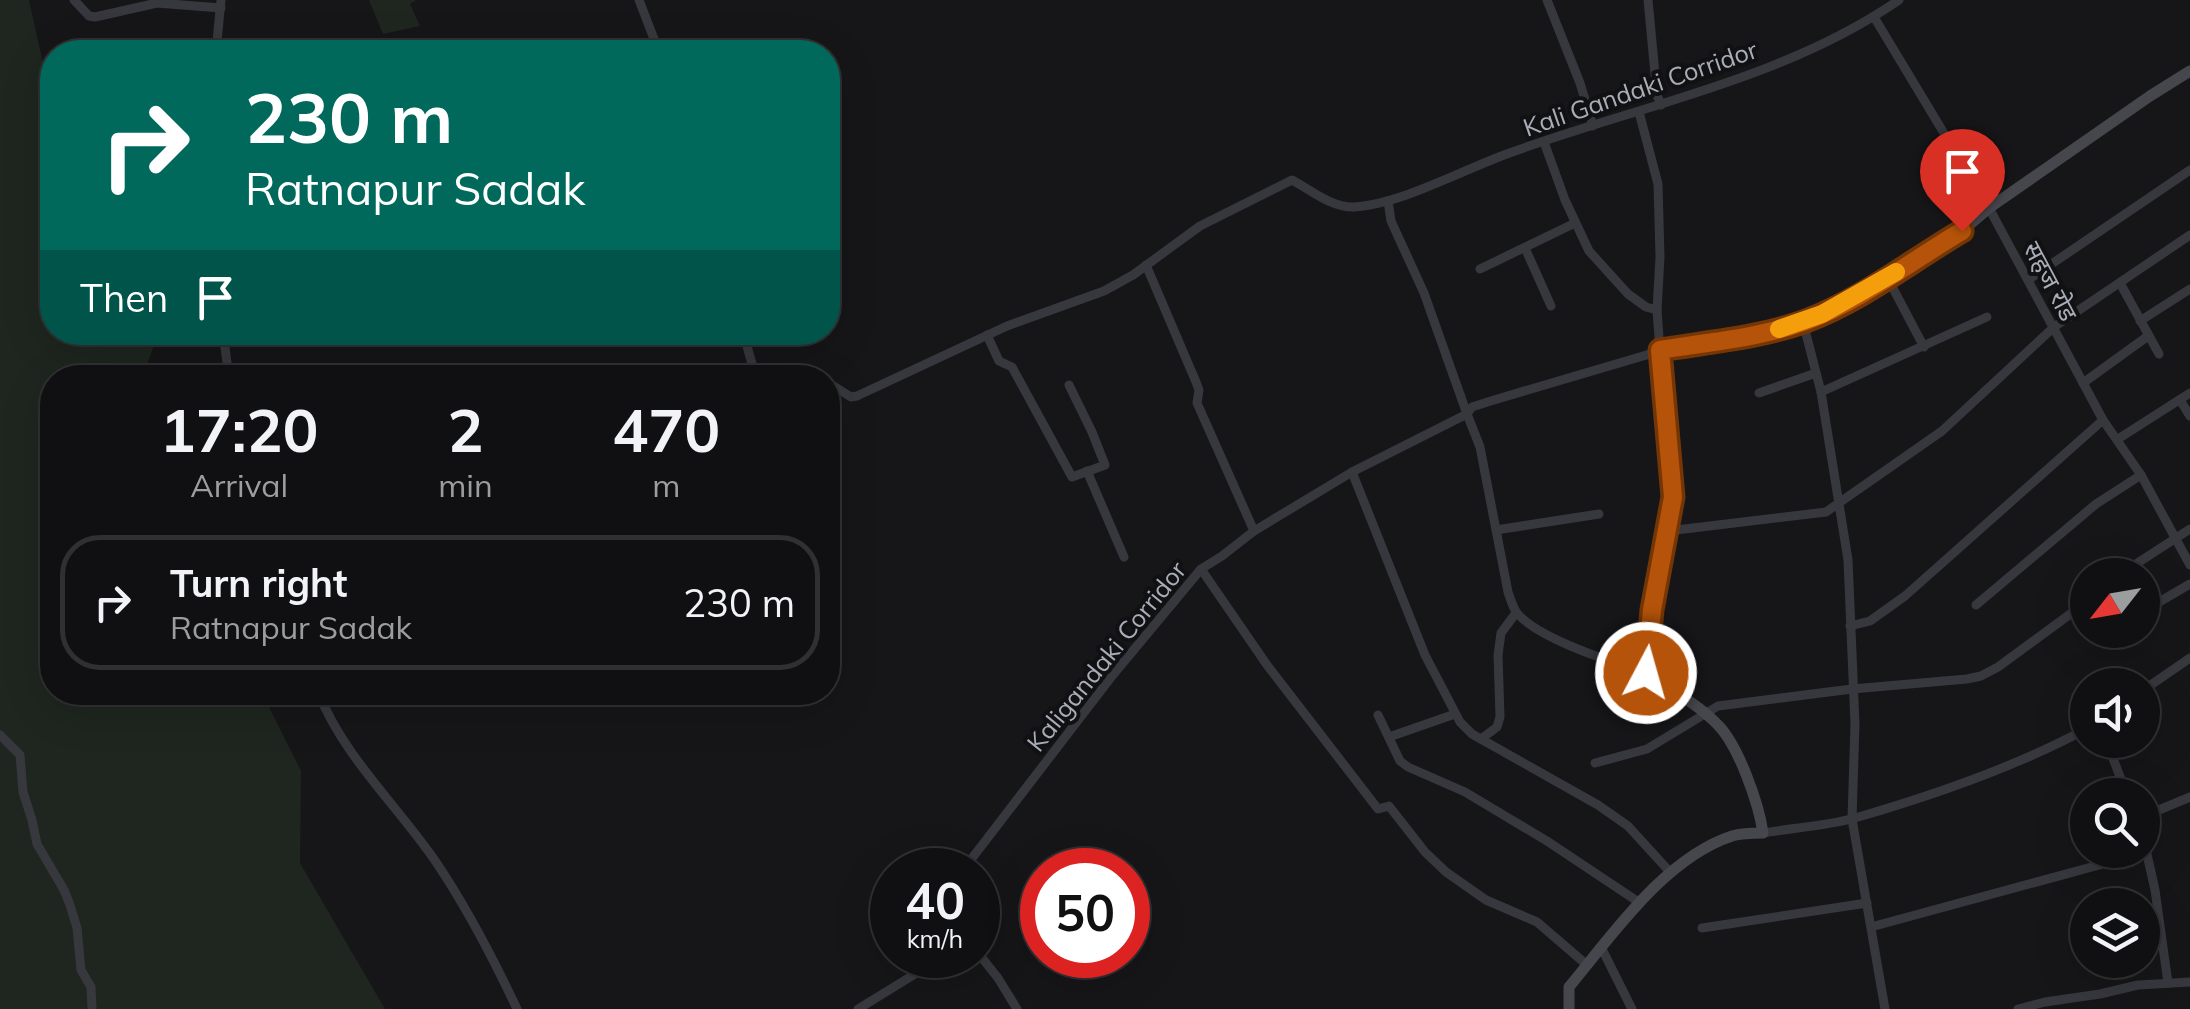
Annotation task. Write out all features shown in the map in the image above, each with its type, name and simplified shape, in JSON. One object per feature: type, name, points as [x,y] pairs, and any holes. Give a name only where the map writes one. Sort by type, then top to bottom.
[{"type":"main road","points":[[1569,1009],[1569,987],[1669,872],[1736,834],[1763,832],[1760,811],[1731,742],[1720,726],[1646,673],[1652,610],[1673,497],[1660,350],[1777,329],[1803,322],[1850,300],[1962,231],[1989,208],[2190,72]]},
{"type":"street","points":[[74,0],[84,12],[95,17],[157,3],[221,4],[217,40]]},
{"type":"street","points":[[639,0],[654,40]]},
{"type":"street","points":[[1547,0],[1593,126]]},
{"type":"street","points":[[1648,0],[1661,105]]},
{"type":"street","name":"Kali Gandaki Corridor","points":[[1146,266],[1200,226],[1292,180],[1341,207],[1388,201],[1505,154],[1732,81],[1805,52],[1899,0]]},
{"type":"street","name":"सहज रोड","points":[[1874,17],[1989,208],[2103,420],[2141,476],[2190,565]]},
{"type":"street","points":[[1639,112],[1658,184],[1660,256],[1656,310],[1660,350]]},
{"type":"street","points":[[1544,142],[1589,251],[1628,294],[1656,310]]},
{"type":"street","points":[[2028,280],[2190,170]]},
{"type":"street","points":[[1388,201],[1391,221],[1424,293],[1480,447],[1508,592],[1516,613],[1574,648],[1646,673]]},
{"type":"street","points":[[1480,269],[1575,223]]},
{"type":"street","points":[[1668,531],[1826,512],[1942,431],[2054,327],[2190,234]]},
{"type":"street","points":[[1525,248],[1550,306]]},
{"type":"street","points":[[840,390],[851,398],[857,396],[987,335],[1104,291],[1146,266],[1199,390],[1197,402],[1254,531]]},
{"type":"street","points":[[1888,278],[1924,347]]},
{"type":"street","points":[[2120,284],[2159,354]]},
{"type":"street","points":[[2140,321],[2190,289]]},
{"type":"street","points":[[1821,392],[1987,317]]},
{"type":"street","points":[[1803,322],[1821,392],[1848,560],[1855,724],[1852,819],[1885,1009]]},
{"type":"street","points":[[987,335],[999,360],[1012,367],[1072,477],[1105,464],[1069,385]]},
{"type":"street","points":[[2083,383],[2148,336]]},
{"type":"street","name":"Kaligandaki Corridor","points":[[980,848],[1201,568],[1352,472],[1464,417],[1472,408],[1660,350]]},
{"type":"street","points":[[1759,393],[1816,373]]},
{"type":"street","points":[[2118,439],[2190,392]]},
{"type":"street","points":[[2180,400],[2190,416]]},
{"type":"street","points":[[1850,626],[1870,620],[1905,596],[2103,420]]},
{"type":"street","points":[[1088,471],[1124,557]]},
{"type":"street","points":[[1352,472],[1425,655],[1455,714],[1472,734],[1628,826],[1669,872]]},
{"type":"street","points":[[1976,605],[2096,504],[2141,476]]},
{"type":"street","points":[[1496,530],[1599,514]]},
{"type":"street","points":[[2146,558],[2190,530]]},
{"type":"street","points":[[1201,568],[1267,665],[1378,809],[1388,806],[1446,872],[1486,900],[1538,922],[1587,965]]},
{"type":"street","points":[[2160,602],[2190,584]]},
{"type":"street","points":[[1482,739],[1497,726],[1500,716],[1499,644],[1501,634],[1516,613]]},
{"type":"street","points":[[1594,763],[1647,749],[1718,706],[1981,676],[1998,668],[2070,614]]},
{"type":"street","points":[[2160,679],[2190,658]]},
{"type":"street","points":[[324,705],[346,743],[435,860],[517,1009]]},
{"type":"street","points":[[1389,738],[1455,714]]},
{"type":"street","points":[[1378,715],[1400,760],[1408,766],[1465,792],[1640,904]]},
{"type":"street","points":[[0,736],[20,755],[23,792],[37,844],[70,905],[77,928],[81,970],[91,987],[92,1009]]},
{"type":"street","points":[[1763,832],[1852,819],[1971,779],[2070,737]]},
{"type":"street","points":[[2160,810],[2190,797]]},
{"type":"street","points":[[1871,927],[2091,868]]},
{"type":"street","points":[[2151,868],[2168,982]]},
{"type":"street","points":[[1702,928],[1867,903]]},
{"type":"street","points":[[1602,949],[1632,1009]]},
{"type":"street","points":[[858,1009],[909,978]]},
{"type":"street","points":[[998,978],[1017,1009]]},
{"type":"street","points":[[2018,1009],[2138,985],[2190,982]]},
{"type":"shaded area","points":[[0,0],[29,0],[40,50],[40,345],[154,345],[147,365],[40,365],[40,705],[268,705],[301,771],[300,863],[385,1009],[0,1009]]},
{"type":"shaded area","points":[[369,0],[416,0],[410,4],[420,26],[383,34]]},
{"type":"slow traffic","points":[[1779,329],[1822,314],[1896,272]]},
{"type":"route","points":[[1646,673],[1652,610],[1673,497],[1660,350],[1803,322],[1850,300],[1962,231]]}]
